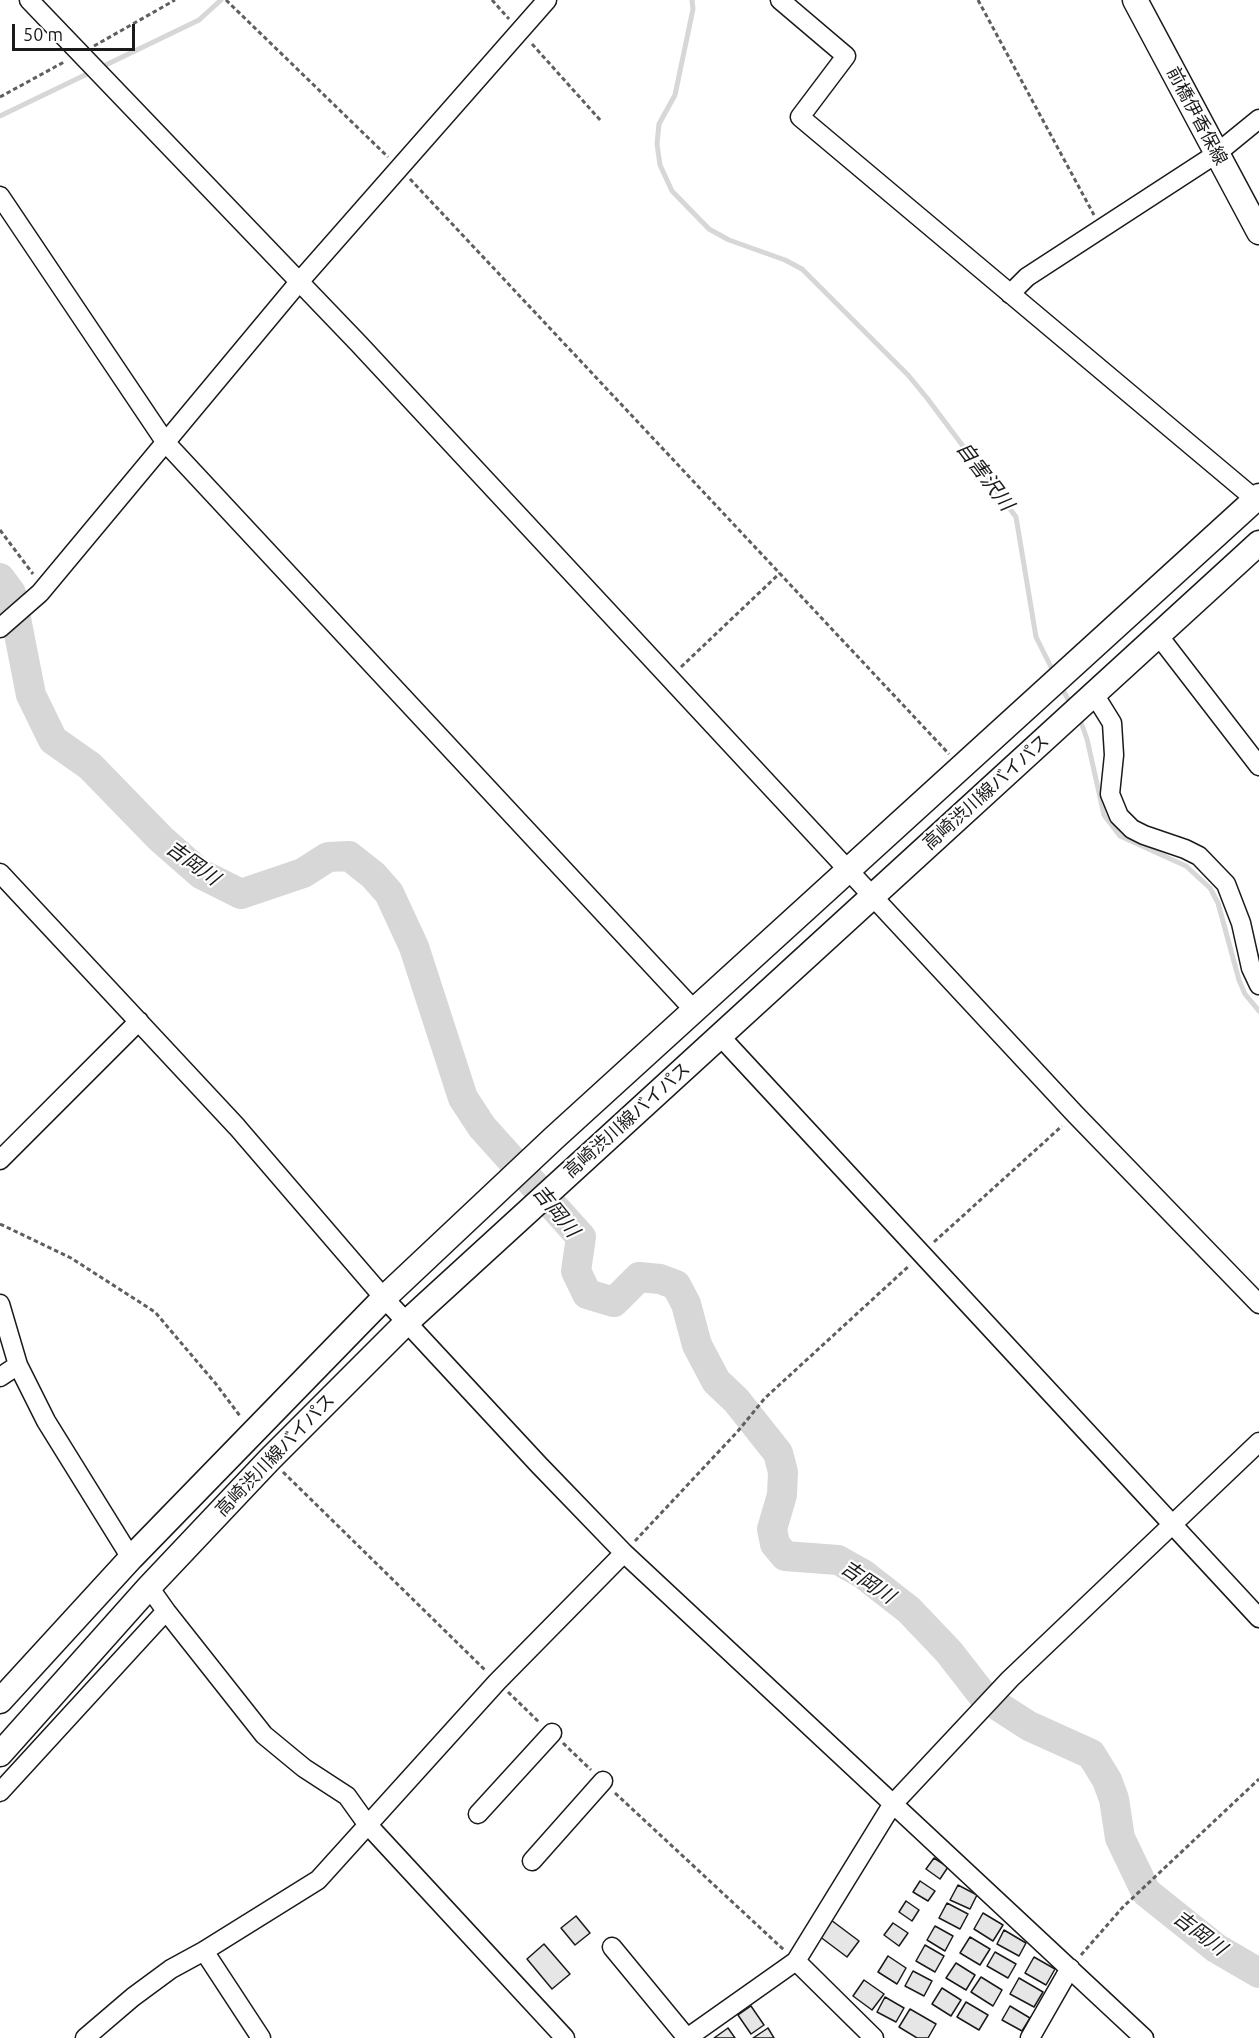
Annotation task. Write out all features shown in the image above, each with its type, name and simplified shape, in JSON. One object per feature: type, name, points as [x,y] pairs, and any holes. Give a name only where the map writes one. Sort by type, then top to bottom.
[{"type":"main road","name":"前橋伊香保線","points":[[1135,0],[1259,232]]},
{"type":"main road","name":"高崎渋川線バイパス","points":[[0,1701],[251,1432],[384,1298],[554,1137],[1257,497]]},
{"type":"main road","name":"高崎渋川線バイパス","points":[[0,1754],[149,1587],[270,1459],[407,1322],[1259,543]]},
{"type":"street","points":[[29,0],[359,344],[1075,1114],[1259,1304]]},
{"type":"street","points":[[3,626],[42,591],[299,282],[546,0]]},
{"type":"street","points":[[780,0],[846,56],[800,117],[1010,294],[1257,497]]},
{"type":"street","points":[[1010,294],[1027,277],[1216,154],[1259,119]]},
{"type":"street","points":[[0,196],[166,444],[694,1010]]},
{"type":"street","points":[[1158,635],[1259,766]]},
{"type":"street","points":[[1089,698],[1112,723],[1114,755],[1110,794],[1119,816],[1143,836],[1185,849],[1199,856],[1226,884],[1241,923],[1251,968],[1259,985]]},
{"type":"street","points":[[0,873],[237,1127],[384,1298],[539,1465],[624,1552],[892,1805],[1144,2038]]},
{"type":"street","points":[[0,1160],[139,1021]]},
{"type":"street","points":[[719,1035],[1259,1618]]},
{"type":"street","points":[[0,1304],[18,1365],[46,1421],[131,1558]]},
{"type":"street","points":[[0,1377],[18,1365]]},
{"type":"street","points":[[612,1947],[687,2038],[796,1961],[892,1805],[1010,1679],[1259,1442]]},
{"type":"street","points":[[85,2038],[133,1997],[171,1969],[318,1880],[497,1683],[624,1552]]},
{"type":"street","points":[[149,1587],[264,1735],[304,1768],[347,1796],[368,1824],[565,2038]]},
{"type":"street","points":[[0,1792],[166,1611]]},
{"type":"street","points":[[478,1814],[552,1733]]},
{"type":"street","points":[[532,1861],[603,1781]]},
{"type":"street","points":[[204,1951],[261,2038]]},
{"type":"street","points":[[796,1961],[872,2038]]},
{"type":"street","points":[[1030,2038],[1070,1968]]},
{"type":"path","points":[[0,97],[175,0]]},
{"type":"path","points":[[226,0],[400,169],[961,767]]},
{"type":"path","points":[[492,0],[601,121]]},
{"type":"path","points":[[978,0],[1101,228]]},
{"type":"path","points":[[0,530],[42,591]]},
{"type":"path","points":[[669,678],[780,573]]},
{"type":"path","points":[[0,1224],[71,1258],[155,1312],[216,1384],[251,1432]]},
{"type":"path","points":[[624,1552],[738,1431],[765,1398]]},
{"type":"path","points":[[270,1459],[497,1683],[796,1961]]},
{"type":"path","points":[[1070,1968],[1123,1907],[1259,1779]]},
{"type":"building","points":[[934,1858],[948,1867],[940,1879],[926,1869]]},
{"type":"building","points":[[920,1881],[935,1891],[928,1901],[913,1892]]},
{"type":"building","points":[[958,1885],[977,1895],[970,1909],[950,1900]]},
{"type":"building","points":[[906,1901],[919,1910],[912,1921],[899,1912]]},
{"type":"building","points":[[947,1903],[968,1914],[960,1929],[939,1918]]},
{"type":"building","points":[[983,1913],[1003,1925],[993,1941],[974,1929]]},
{"type":"building","points":[[576,1916],[590,1933],[575,1945],[561,1928]]},
{"type":"building","points":[[831,1920],[859,1941],[847,1957],[819,1936]]},
{"type":"building","points":[[893,1923],[908,1933],[899,1946],[884,1935]]},
{"type":"building","points":[[935,1926],[953,1936],[945,1951],[927,1940]]},
{"type":"building","points":[[1004,1930],[1026,1943],[1019,1956],[997,1944]]},
{"type":"building","points":[[970,1937],[990,1949],[980,1965],[960,1953]]},
{"type":"building","points":[[544,1944],[570,1974],[552,1989],[527,1959]]},
{"type":"building","points":[[925,1945],[944,1956],[935,1972],[916,1961]]},
{"type":"building","points":[[995,1952],[1016,1964],[1008,1978],[987,1966]]},
{"type":"building","points":[[888,1956],[906,1968],[897,1984],[878,1972]]},
{"type":"building","points":[[1034,1957],[1055,1969],[1046,1985],[1025,1973]]},
{"type":"building","points":[[956,1963],[975,1975],[966,1990],[946,1978]]},
{"type":"building","points":[[913,1971],[932,1981],[924,1996],[905,1986]]},
{"type":"building","points":[[981,1977],[1002,1990],[993,2006],[971,1992]]},
{"type":"building","points":[[1019,1978],[1043,1992],[1034,2007],[1010,1994]]},
{"type":"building","points":[[864,1980],[884,1994],[872,2010],[853,1996]]},
{"type":"building","points":[[942,1988],[961,2000],[951,2016],[932,2004]]},
{"type":"building","points":[[885,1997],[904,2008],[896,2022],[877,2012]]},
{"type":"building","points":[[966,2002],[988,2015],[979,2030],[957,2017]]},
{"type":"building","points":[[751,2006],[764,2025],[751,2034],[738,2015]]},
{"type":"building","points":[[1010,2006],[1030,2018],[1022,2031],[1002,2020]]},
{"type":"building","points":[[910,2009],[936,2024],[928,2038],[917,2038],[899,2027]]},
{"type":"building","points":[[728,2028],[735,2038],[714,2038]]},
{"type":"building","points":[[768,2028],[774,2038],[753,2038]]},
{"type":"waterway","points":[[0,116],[199,20],[221,0]]},
{"type":"waterway","name":"自害沢川","points":[[692,0],[693,9],[675,95],[659,124],[657,144],[660,165],[672,191],[709,229],[729,240],[785,260],[802,269],[908,375],[927,398],[1016,517],[1036,637],[1055,675]]},
{"type":"waterway","name":"吉岡川","points":[[0,578],[11,593],[31,695],[53,740],[90,766],[161,839],[201,874],[241,894],[303,873],[328,857],[349,856],[373,875],[389,893],[414,947],[463,1098],[482,1127],[581,1237],[576,1271],[587,1294],[614,1302],[639,1277],[660,1279],[676,1285],[686,1304],[697,1345],[716,1381],[736,1400],[778,1453],[783,1472],[782,1495],[772,1529],[775,1544],[785,1556],[838,1560],[863,1574],[909,1610],[949,1652],[984,1697],[1029,1726],[1091,1754],[1107,1780],[1114,1799],[1120,1838],[1146,1892],[1216,1948],[1259,1973]]},
{"type":"waterway","name":"自害沢川","points":[[1061,686],[1072,707]]},
{"type":"waterway","name":"自害沢川","points":[[1079,717],[1087,739],[1104,815],[1120,836],[1186,866],[1210,888],[1218,903],[1239,980],[1245,994],[1259,1011]]}]
